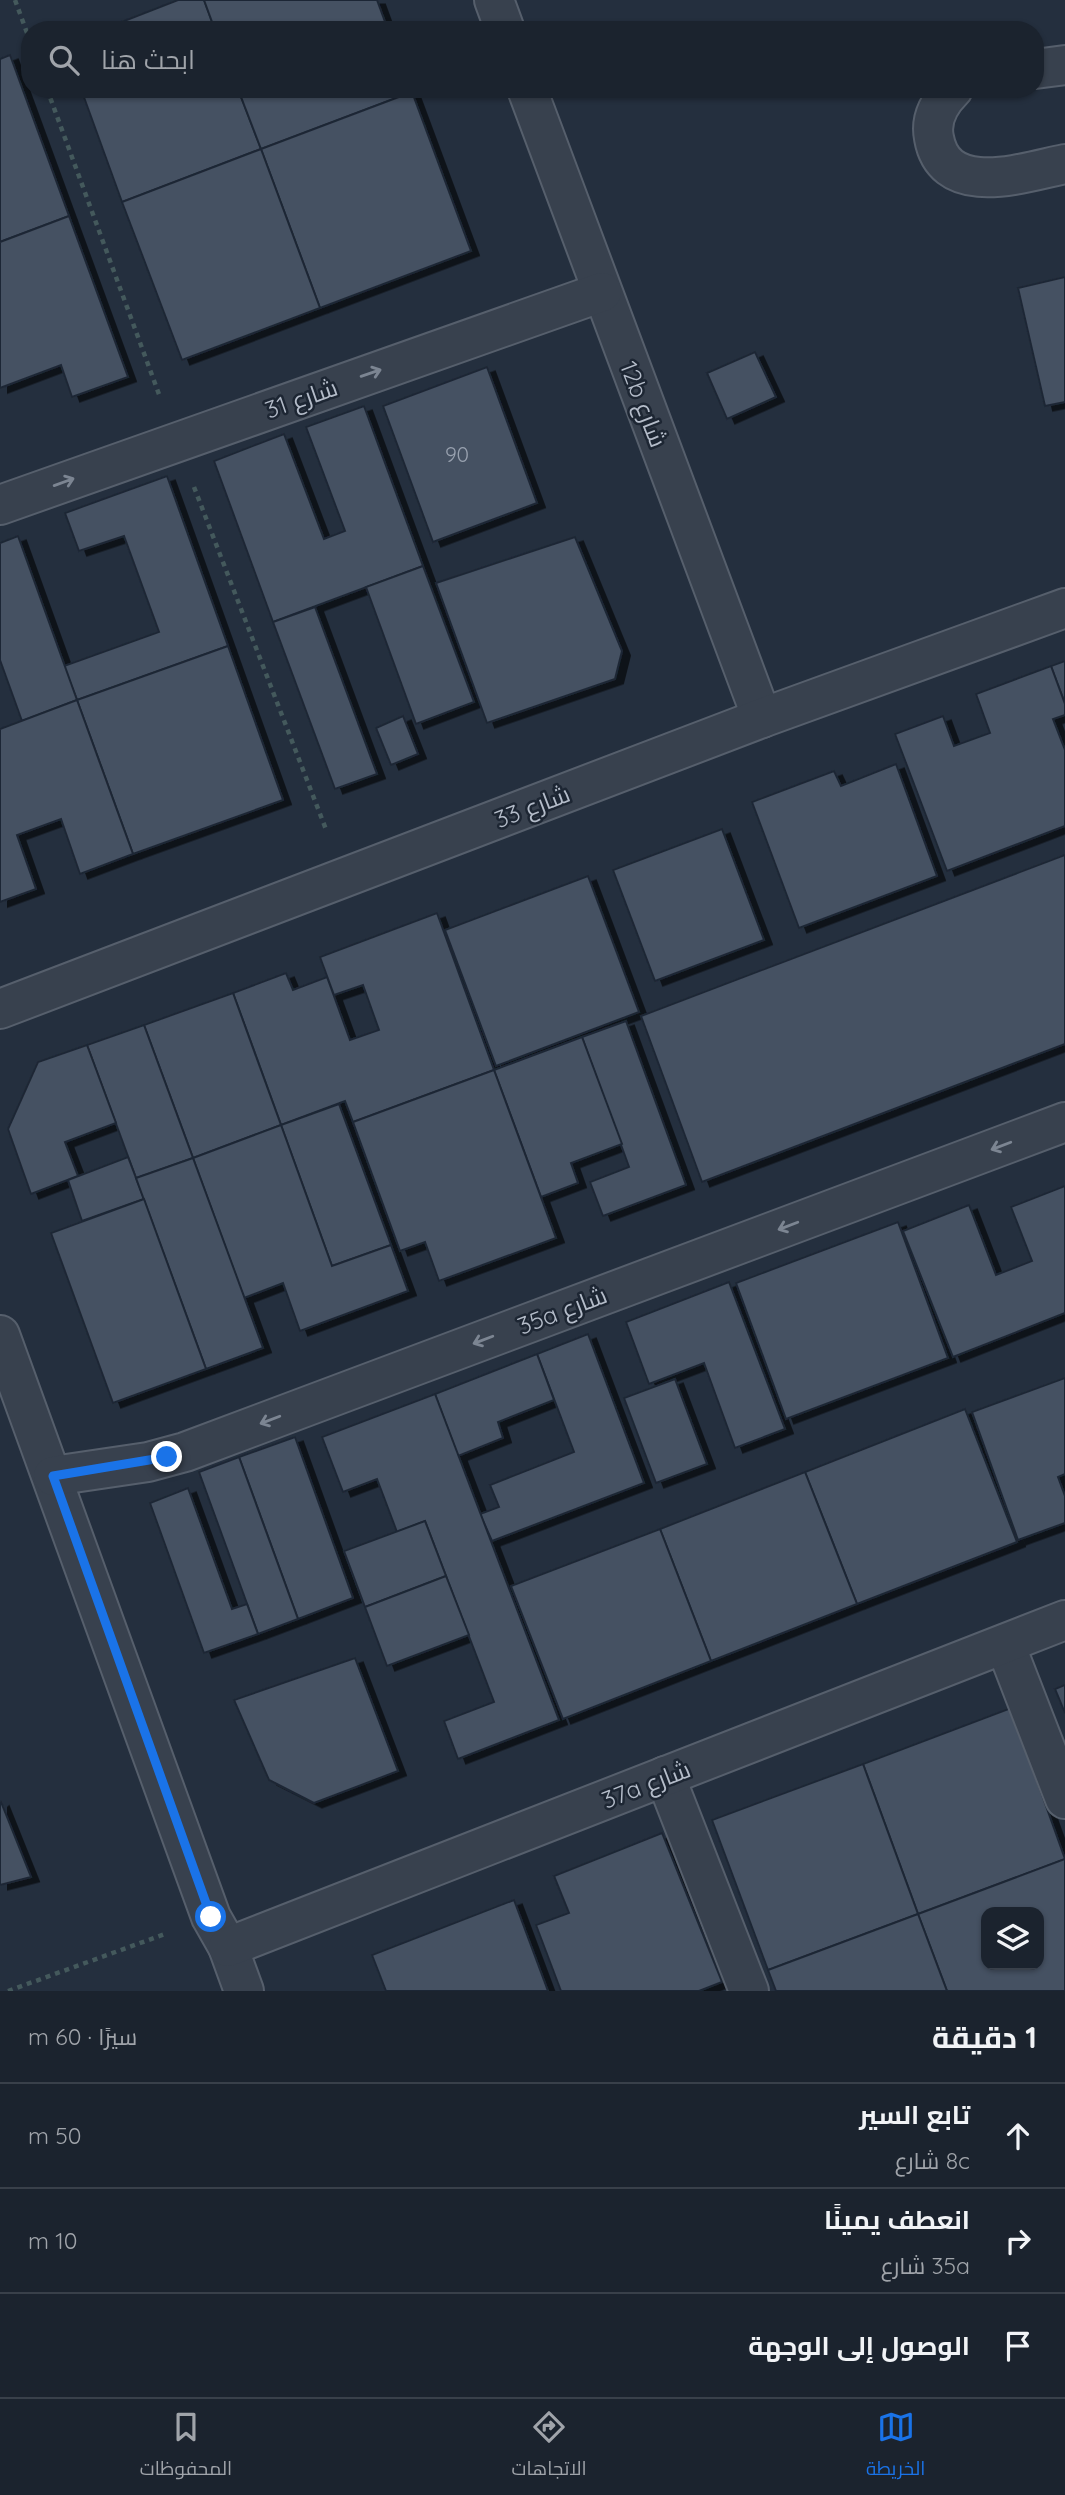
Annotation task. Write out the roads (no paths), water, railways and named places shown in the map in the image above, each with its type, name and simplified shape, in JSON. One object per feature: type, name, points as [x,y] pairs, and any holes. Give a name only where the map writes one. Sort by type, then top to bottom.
[{"type":"street","points":[[494,0],[502,21]]},
{"type":"street","points":[[1044,68],[1065,65]]},
{"type":"street","name":"12b شارع","points":[[530,98],[762,718]]},
{"type":"street","points":[[944,98],[934,118],[933,137],[940,155],[953,168],[970,177],[989,178],[1065,164]]},
{"type":"street","name":"شارع 31","points":[[0,505],[603,292]]},
{"type":"street","name":"شارع 33","points":[[0,1009],[762,718],[1065,608]]},
{"type":"street","name":"35a شارع","points":[[53,1476],[148,1462],[185,1452],[1065,1122]]},
{"type":"street","points":[[0,1335],[244,1991]]},
{"type":"street","name":"37a شارع","points":[[220,1932],[665,1776],[1065,1620]]},
{"type":"street","points":[[1005,1644],[1065,1799]]},
{"type":"street","points":[[665,1776],[749,1991]]}]
